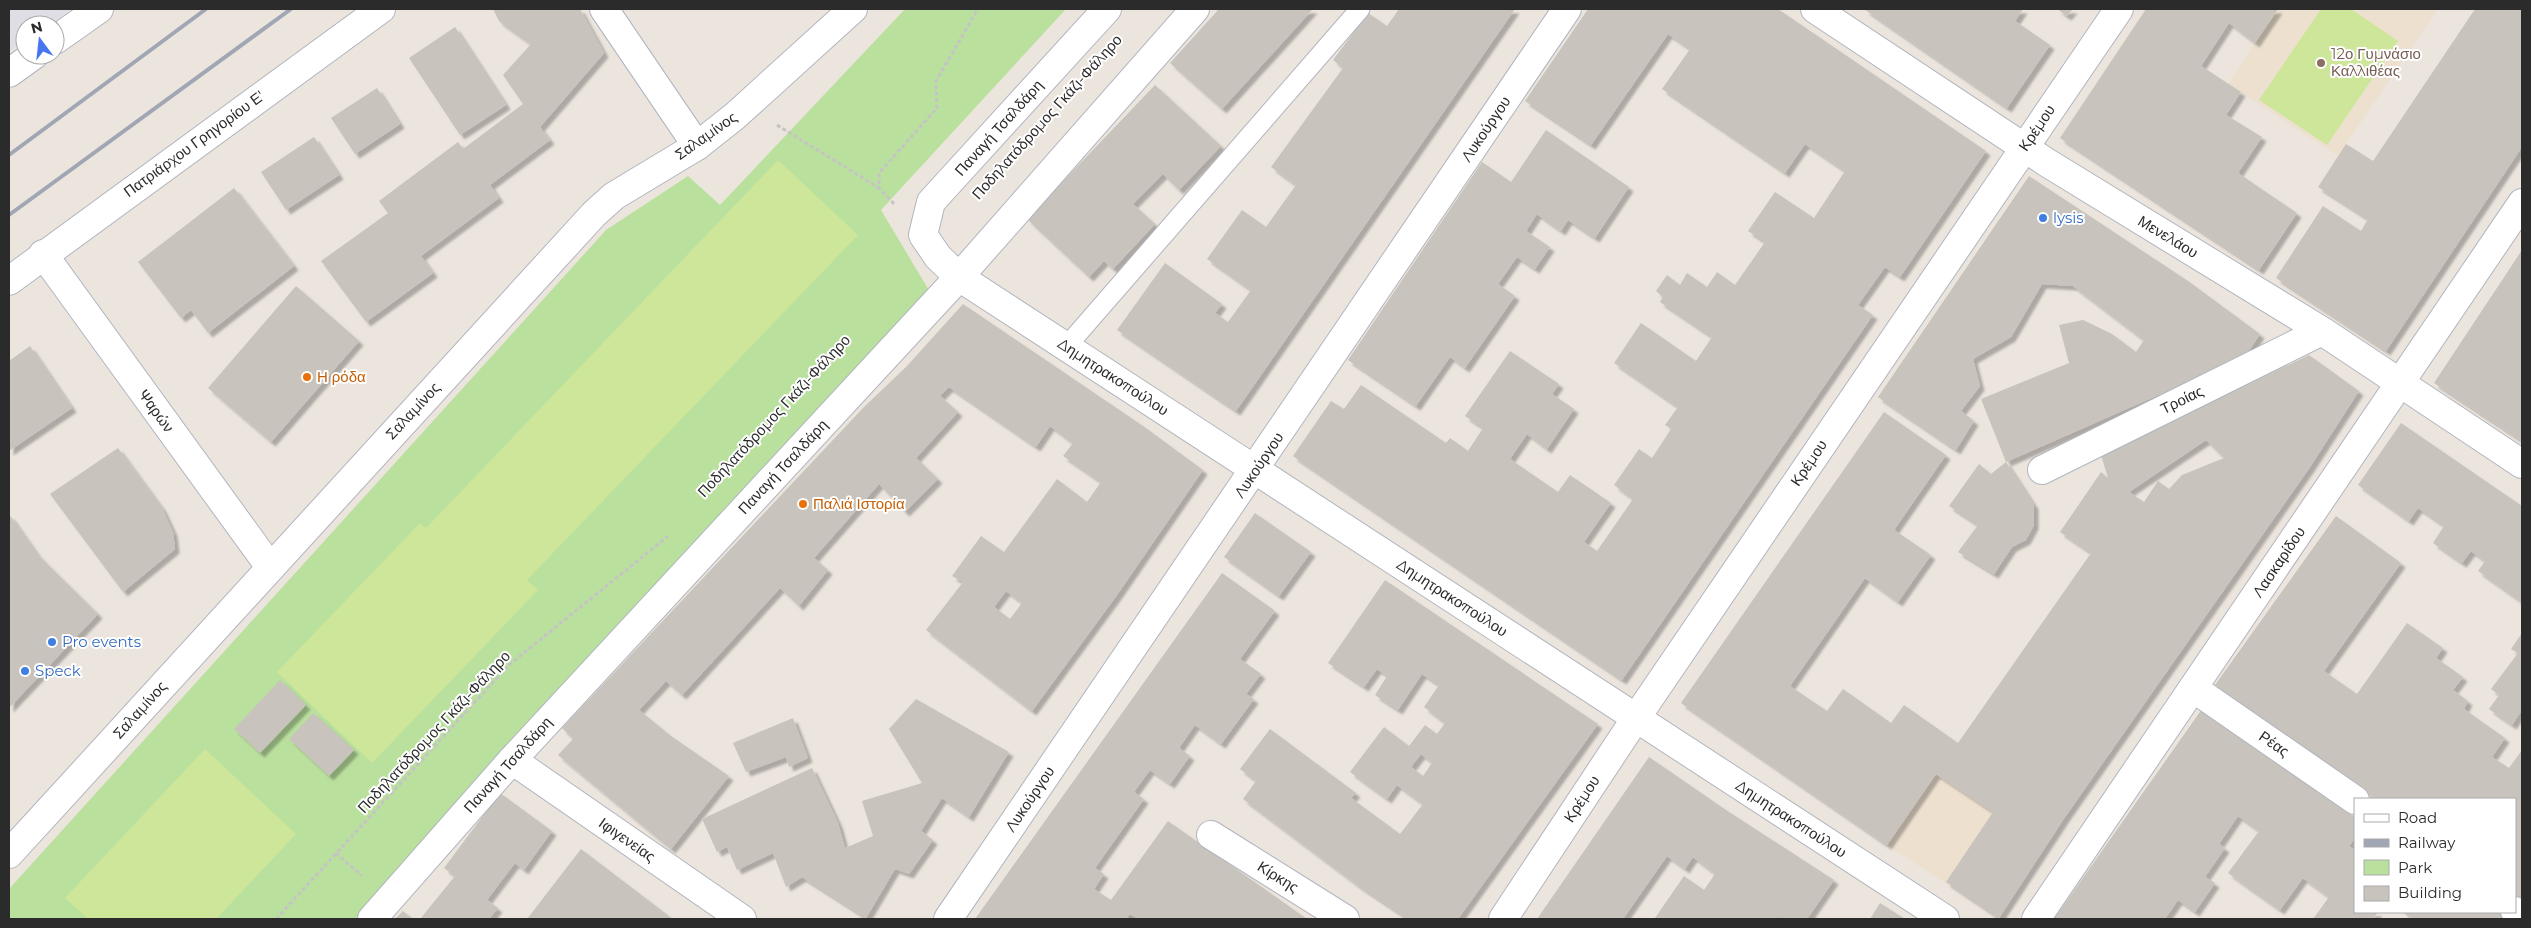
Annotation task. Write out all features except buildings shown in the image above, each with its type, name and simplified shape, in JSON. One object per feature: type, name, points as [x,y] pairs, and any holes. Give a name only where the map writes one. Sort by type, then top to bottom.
[{"type":"street","points":[[65,33],[99,9]]},
{"type":"street","name":"Πατριάρχου Γρηγορίου Ε'","points":[[9,281],[43,254],[381,9]]},
{"type":"street","points":[[604,9],[697,146]]},
{"type":"street","name":"Σαλαμίνος","points":[[9,854],[594,214],[614,196],[642,177],[697,146],[747,106],[853,9]]},
{"type":"street","name":"Παναγή Τσαλδάρη","points":[[923,235],[931,202],[1107,9]]},
{"type":"street","name":"Παναγή Τσαλδάρη","points":[[372,919],[512,760],[959,277],[1195,9]]},
{"type":"street","name":"Λυκούργου","points":[[948,919],[1567,9]]},
{"type":"street","name":"Μενελάου","points":[[1815,9],[2024,147],[2322,331],[2522,464]]},
{"type":"street","name":"Κρέμου","points":[[1503,919],[1636,718],[2119,9]]},
{"type":"street","points":[[9,73],[20,65]]},
{"type":"street","name":"Λασκαρίδου","points":[[2036,919],[2522,204]]},
{"type":"street","points":[[923,235],[938,257],[959,277]]},
{"type":"street","name":"Ψαρών","points":[[43,254],[270,567]]},
{"type":"street","name":"Δημητρακοπούλου","points":[[959,277],[1945,919]]},
{"type":"street","name":"Τροίας","points":[[2042,470],[2322,331]]},
{"type":"street","name":"Ρέας","points":[[2193,688],[2354,799]]},
{"type":"street","name":"Ιφιγενείας","points":[[512,760],[742,919]]},
{"type":"street","name":"Κίρκης","points":[[1211,835],[1345,919]]},
{"type":"lane","points":[[1066,347],[1360,9]]},
{"type":"path","points":[[879,188],[879,173],[937,108],[936,81],[978,9]]},
{"type":"path","points":[[747,106],[879,188],[923,235]]},
{"type":"path","name":"Ποδηλατόδρομος Γκάζι-Φάληρο","points":[[276,919],[509,665],[671,533]]},
{"type":"shaded area","points":[[9,9],[72,9],[63,15],[15,15],[15,48],[9,52]]},
{"type":"shaded area","name":"12ο Γυμνάσιο Καλλιθέας","points":[[2208,9],[2438,9],[2338,156],[2228,84],[2255,43]]},
{"type":"shaded area","points":[[1958,743],[2065,817],[1999,918],[1887,845]]},
{"type":"green space","points":[[905,9],[1066,9],[881,210],[930,292],[362,919],[9,919],[9,889],[606,230],[688,176],[720,205]]},
{"type":"green space","points":[[2321,9],[2351,9],[2398,41],[2327,145],[2259,100]]},
{"type":"green space","points":[[778,160],[858,235],[527,580],[538,590],[372,763],[277,672],[420,523],[426,528]]},
{"type":"green space","points":[[205,749],[296,834],[216,919],[88,919],[65,898]]},
{"type":"railway","points":[[9,155],[206,9]]},
{"type":"railway","points":[[9,215],[291,9]]},
{"type":"place","name":"12ο Γυμνάσιο Καλλιθέας","points":[[2321,63]]},
{"type":"place","name":"lysis","points":[[2043,218]]},
{"type":"place","name":"Η ρόδα","points":[[307,377]]},
{"type":"place","name":"Παλιά Ιστορία","points":[[803,504]]},
{"type":"place","name":"Pro events","points":[[52,642]]},
{"type":"place","name":"Speck","points":[[25,671]]}]
